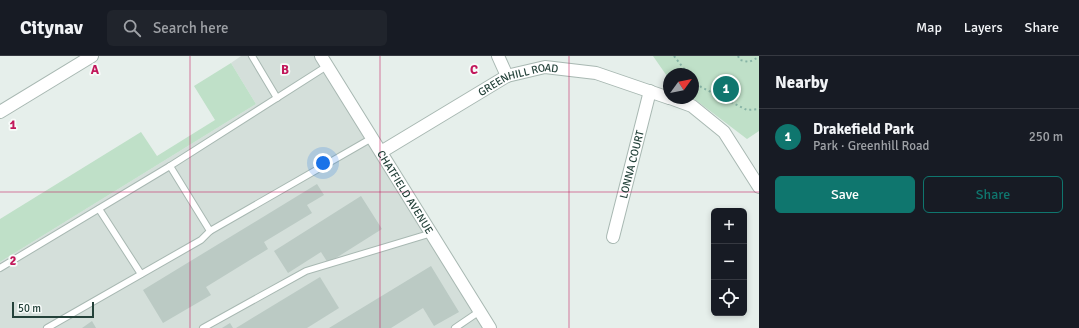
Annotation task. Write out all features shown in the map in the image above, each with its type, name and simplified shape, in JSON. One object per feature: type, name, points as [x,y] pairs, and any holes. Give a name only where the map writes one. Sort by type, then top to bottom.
[{"type":"street","points":[[0,112],[92,56]]},
{"type":"street","points":[[498,56],[507,76]]},
{"type":"street","name":"CHATFIELD AVENUE","points":[[324,61],[490,328]]},
{"type":"street","name":"GREENHILL ROAD","points":[[381,152],[507,76],[545,67],[596,73],[663,96]]},
{"type":"street","name":"LONNA COURT","points":[[613,237],[650,91]]},
{"type":"street","name":"GREENHILL ROAD","points":[[686,104],[692,106],[724,132],[759,187]]},
{"type":"lane","points":[[252,56],[277,98]]},
{"type":"lane","points":[[0,268],[170,166],[277,98],[324,61]]},
{"type":"lane","points":[[47,328],[201,240],[210,231],[372,138]]},
{"type":"lane","points":[[170,166],[210,231]]},
{"type":"lane","points":[[99,209],[141,274]]},
{"type":"lane","points":[[203,328],[306,272],[432,234]]},
{"type":"lane","points":[[455,328],[480,311]]},
{"type":"path","points":[[674,56],[683,68]]},
{"type":"path","points":[[738,56],[740,60],[749,62],[759,57]]},
{"type":"path","points":[[699,85],[747,110],[759,109]]},
{"type":"shaded area","points":[[241,56],[326,56],[495,328],[0,328],[0,262],[256,104],[231,63]]},
{"type":"green space","points":[[653,56],[759,56],[759,131],[747,139],[699,103],[699,68],[663,68],[663,70]]},
{"type":"green space","points":[[231,63],[256,104],[0,262],[0,219],[141,132],[157,156],[215,120],[194,86]]},
{"type":"building","points":[[317,184],[324,195],[307,205],[312,213],[264,242],[268,249],[206,287],[211,295],[163,323],[143,290]]},
{"type":"building","points":[[361,196],[382,229],[328,263],[321,252],[288,273],[274,251]]},
{"type":"building","points":[[431,266],[459,312],[434,326],[423,308],[391,328],[329,328]]},
{"type":"building","points":[[320,277],[339,308],[307,328],[236,328]]},
{"type":"building","points":[[92,321],[96,328],[82,328]]},
{"type":"building","points":[[230,323],[233,328],[222,328]]},
{"type":"place","name":"Drakefield Park","points":[[726,89]]}]
